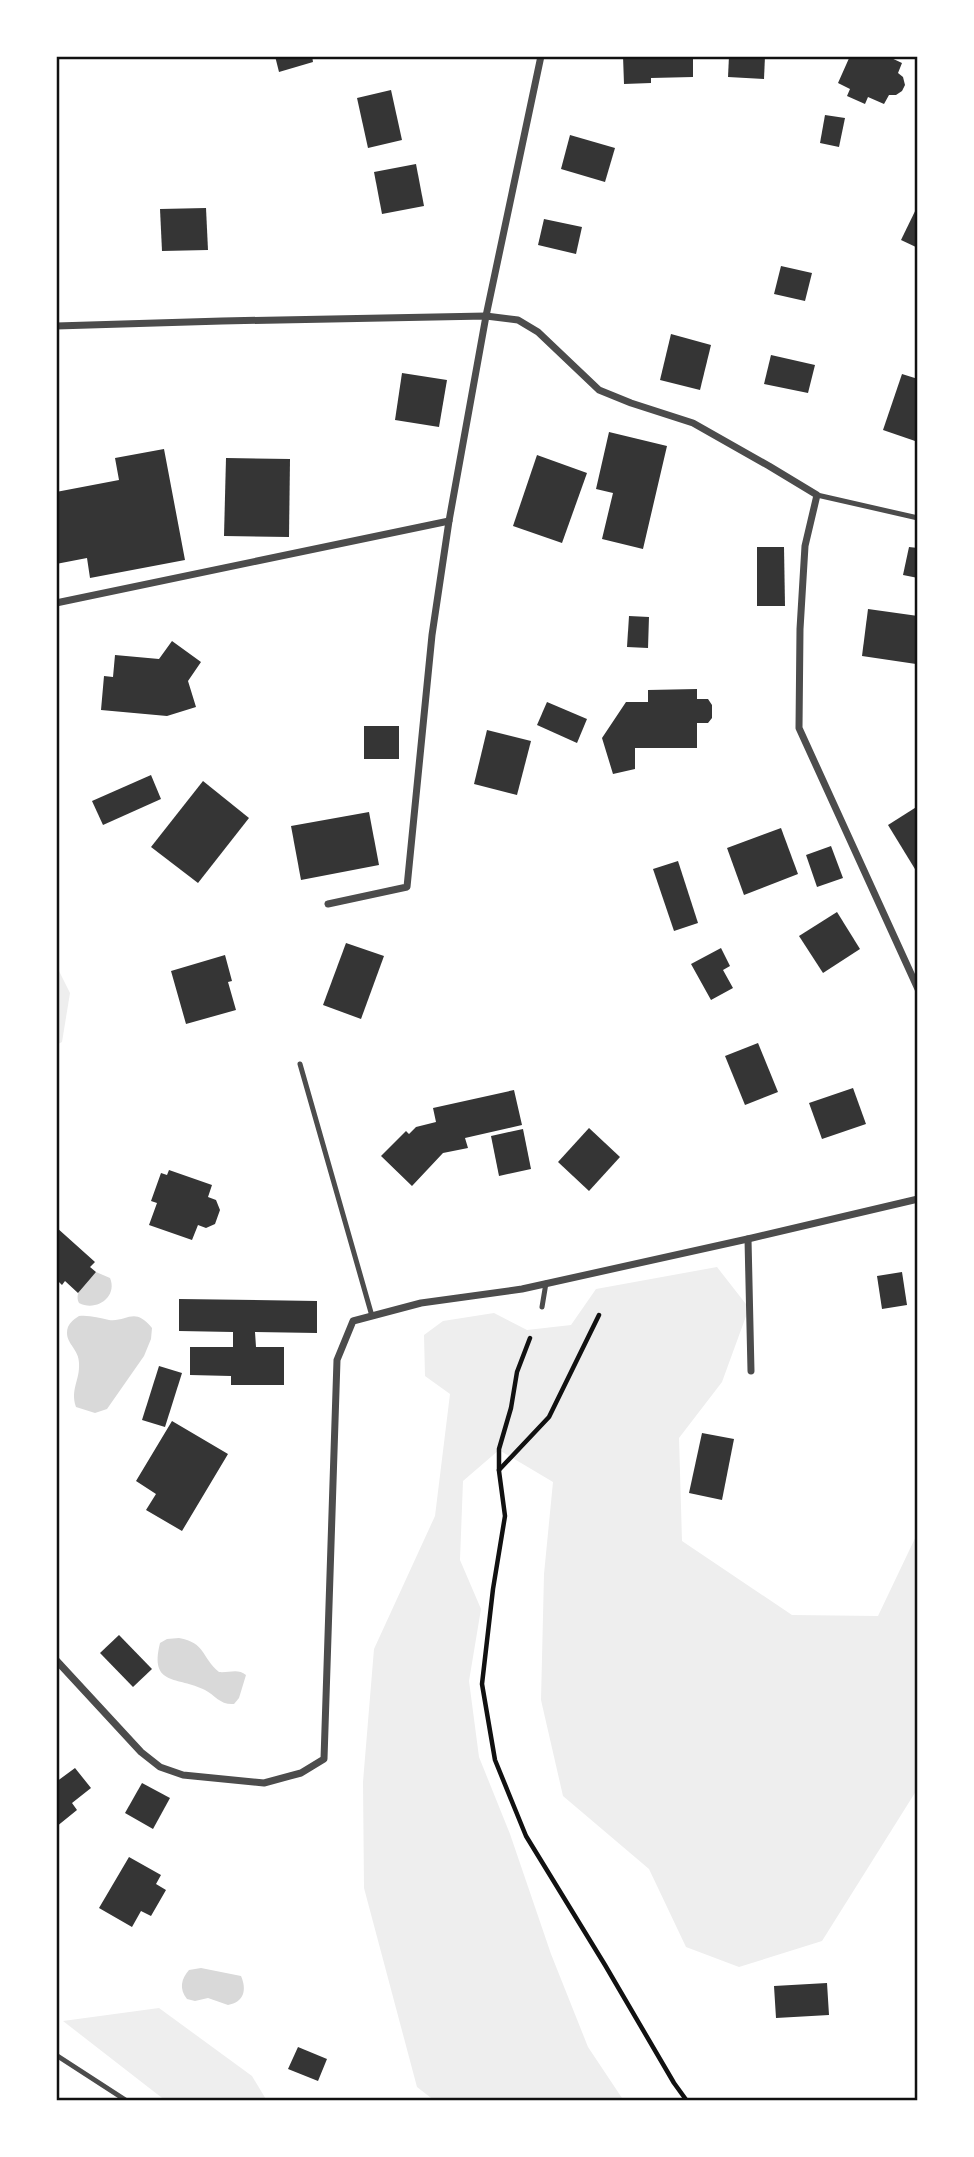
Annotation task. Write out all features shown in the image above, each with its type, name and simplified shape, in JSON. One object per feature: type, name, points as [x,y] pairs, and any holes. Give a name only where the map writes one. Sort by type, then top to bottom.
[{"type":"street","points":[[328,904],[407,887],[432,635],[449,521],[486,316],[541,56]]},
{"type":"street","points":[[56,326],[486,316],[518,320],[538,332],[599,390],[693,423],[817,495],[805,546],[800,629],[799,728],[918,989]]},
{"type":"street","points":[[56,603],[449,521]]},
{"type":"street","points":[[56,1660],[141,1752],[160,1767],[183,1775],[264,1783],[301,1773],[324,1759],[337,1360],[353,1321],[421,1303],[522,1289],[918,1199]]},
{"type":"street","points":[[748,1239],[751,1371]]},
{"type":"lane","points":[[817,495],[918,518]]},
{"type":"lane","points":[[300,1064],[372,1316]]},
{"type":"lane","points":[[542,1307],[546,1283]]},
{"type":"lane","points":[[56,2055],[128,2101]]},
{"type":"path","points":[[499,1471],[550,1417],[599,1315]]},
{"type":"path","points":[[530,1338],[517,1372],[511,1408],[499,1449],[505,1516],[482,1684],[495,1760],[526,1836],[687,2101]]},
{"type":"shaded area","points":[[56,965],[70,993],[62,1042],[56,1045]]},
{"type":"shaded area","points":[[717,1267],[749,1308],[722,1382],[679,1438],[682,1541],[792,1615],[878,1616],[918,1532],[918,1788],[822,1941],[739,1967],[686,1947],[649,1869],[563,1796],[541,1700],[544,1574],[553,1482],[499,1450],[463,1481],[460,1560],[481,1609],[469,1681],[479,1757],[588,2047],[624,2101],[435,2101],[417,2087],[364,1888],[363,1782],[374,1649],[435,1516],[450,1394],[425,1376],[424,1335],[443,1321],[494,1313],[527,1330],[571,1325],[596,1289]]},
{"type":"shaded area","points":[[96,1272],[110,1278],[112,1285],[108,1297],[92,1306],[79,1303],[80,1290]]},
{"type":"shaded area","points":[[79,1316],[116,1320],[135,1316],[146,1321],[152,1328],[144,1356],[107,1409],[95,1413],[76,1407],[74,1401],[79,1363],[67,1330]]},
{"type":"shaded area","points":[[179,1638],[199,1647],[219,1672],[237,1671],[246,1675],[239,1698],[234,1704],[222,1702],[205,1690],[162,1674],[158,1657],[160,1643]]},
{"type":"shaded area","points":[[201,1968],[241,1976],[244,1991],[241,1998],[228,2005],[208,1998],[195,2001],[187,1999],[182,1988],[184,1977],[189,1970]]},
{"type":"shaded area","points":[[159,2008],[252,2076],[267,2101],[166,2101],[63,2021]]},
{"type":"building","points":[[275,56],[312,56],[313,62],[279,72]]},
{"type":"building","points":[[623,56],[693,56],[693,77],[651,78],[651,83],[624,84]]},
{"type":"building","points":[[729,56],[765,56],[764,79],[728,77]]},
{"type":"building","points":[[850,56],[887,56],[902,63],[898,73],[903,77],[905,85],[902,91],[889,95],[884,104],[868,97],[865,104],[847,96],[850,89],[838,83]]},
{"type":"building","points":[[391,90],[402,140],[368,148],[357,98]]},
{"type":"building","points":[[825,115],[845,118],[839,147],[820,143]]},
{"type":"building","points":[[570,135],[615,148],[605,182],[561,169]]},
{"type":"building","points":[[416,164],[424,206],[382,214],[374,172]]},
{"type":"building","points":[[918,205],[918,248],[901,240]]},
{"type":"building","points":[[206,208],[208,250],[162,251],[160,209]]},
{"type":"building","points":[[544,219],[582,227],[576,254],[538,245]]},
{"type":"building","points":[[781,266],[812,273],[805,301],[774,294]]},
{"type":"building","points":[[671,334],[711,345],[700,390],[660,380]]},
{"type":"building","points":[[771,355],[815,365],[808,393],[764,384]]},
{"type":"building","points":[[402,373],[447,380],[439,427],[395,420]]},
{"type":"building","points":[[902,374],[918,379],[918,442],[883,430]]},
{"type":"building","points":[[609,432],[667,446],[643,549],[602,539],[613,493],[596,489]]},
{"type":"building","points":[[164,449],[185,560],[90,578],[87,558],[56,564],[56,492],[119,480],[115,458]]},
{"type":"building","points":[[537,455],[587,473],[562,543],[513,526]]},
{"type":"building","points":[[226,458],[290,459],[289,537],[224,536]]},
{"type":"building","points":[[757,547],[784,547],[785,606],[757,606]]},
{"type":"building","points":[[909,547],[918,548],[918,578],[903,575]]},
{"type":"building","points":[[868,609],[918,616],[916,664],[862,656]]},
{"type":"building","points":[[629,616],[649,617],[648,648],[627,647]]},
{"type":"building","points":[[172,641],[201,662],[188,681],[196,707],[167,716],[101,710],[104,676],[113,677],[115,655],[159,659]]},
{"type":"building","points":[[697,689],[697,699],[708,699],[712,705],[712,718],[708,723],[697,723],[697,748],[635,748],[635,769],[613,774],[602,738],[626,702],[648,702],[648,690]]},
{"type":"building","points":[[547,702],[587,719],[577,743],[537,725]]},
{"type":"building","points":[[364,726],[399,726],[399,759],[364,759]]},
{"type":"building","points":[[487,730],[531,741],[517,795],[474,784]]},
{"type":"building","points":[[151,775],[161,799],[103,825],[92,801]]},
{"type":"building","points":[[203,781],[249,818],[198,883],[151,847]]},
{"type":"building","points":[[918,806],[918,874],[888,825]]},
{"type":"building","points":[[369,812],[379,865],[301,880],[291,826]]},
{"type":"building","points":[[781,828],[798,874],[744,895],[727,848]]},
{"type":"building","points":[[831,846],[843,878],[817,887],[806,855]]},
{"type":"building","points":[[678,861],[698,923],[674,931],[653,869]]},
{"type":"building","points":[[837,912],[860,949],[823,973],[799,936]]},
{"type":"building","points":[[346,943],[384,956],[361,1019],[323,1005]]},
{"type":"building","points":[[721,948],[730,966],[723,970],[733,988],[711,1000],[691,964]]},
{"type":"building","points":[[225,955],[232,981],[228,982],[236,1010],[186,1024],[171,971]]},
{"type":"building","points":[[758,1043],[778,1092],[745,1105],[725,1056]]},
{"type":"building","points":[[853,1088],[866,1124],[822,1139],[809,1103]]},
{"type":"building","points":[[514,1090],[522,1125],[465,1138],[468,1148],[443,1153],[412,1186],[381,1156],[406,1131],[409,1134],[416,1127],[436,1122],[433,1108]]},
{"type":"building","points":[[589,1128],[620,1157],[589,1191],[558,1162]]},
{"type":"building","points":[[523,1129],[531,1169],[499,1176],[491,1136]]},
{"type":"building","points":[[169,1170],[212,1185],[208,1197],[216,1200],[220,1210],[215,1224],[206,1228],[198,1225],[192,1240],[149,1225],[157,1203],[151,1201],[161,1173],[167,1175]]},
{"type":"building","points":[[56,1227],[95,1262],[90,1267],[96,1272],[78,1293],[65,1281],[62,1285],[56,1279]]},
{"type":"building","points":[[902,1272],[907,1305],[882,1309],[877,1276]]},
{"type":"building","points":[[179,1299],[317,1301],[317,1333],[255,1332],[256,1347],[284,1347],[284,1385],[231,1385],[231,1376],[190,1375],[190,1347],[233,1347],[233,1332],[179,1331]]},
{"type":"building","points":[[159,1366],[182,1373],[165,1427],[142,1420]]},
{"type":"building","points":[[172,1421],[228,1454],[182,1531],[146,1510],[156,1494],[136,1481]]},
{"type":"building","points":[[702,1433],[734,1439],[722,1500],[689,1493]]},
{"type":"building","points":[[119,1635],[152,1669],[133,1687],[100,1653]]},
{"type":"building","points":[[75,1768],[91,1788],[72,1803],[77,1810],[56,1827],[56,1782]]},
{"type":"building","points":[[142,1783],[170,1798],[153,1829],[125,1813]]},
{"type":"building","points":[[129,1857],[161,1875],[156,1884],[166,1890],[151,1916],[141,1911],[132,1927],[99,1908]]},
{"type":"building","points":[[827,1983],[829,2015],[776,2018],[774,1986]]},
{"type":"building","points":[[298,2047],[327,2059],[318,2081],[288,2069]]}]
